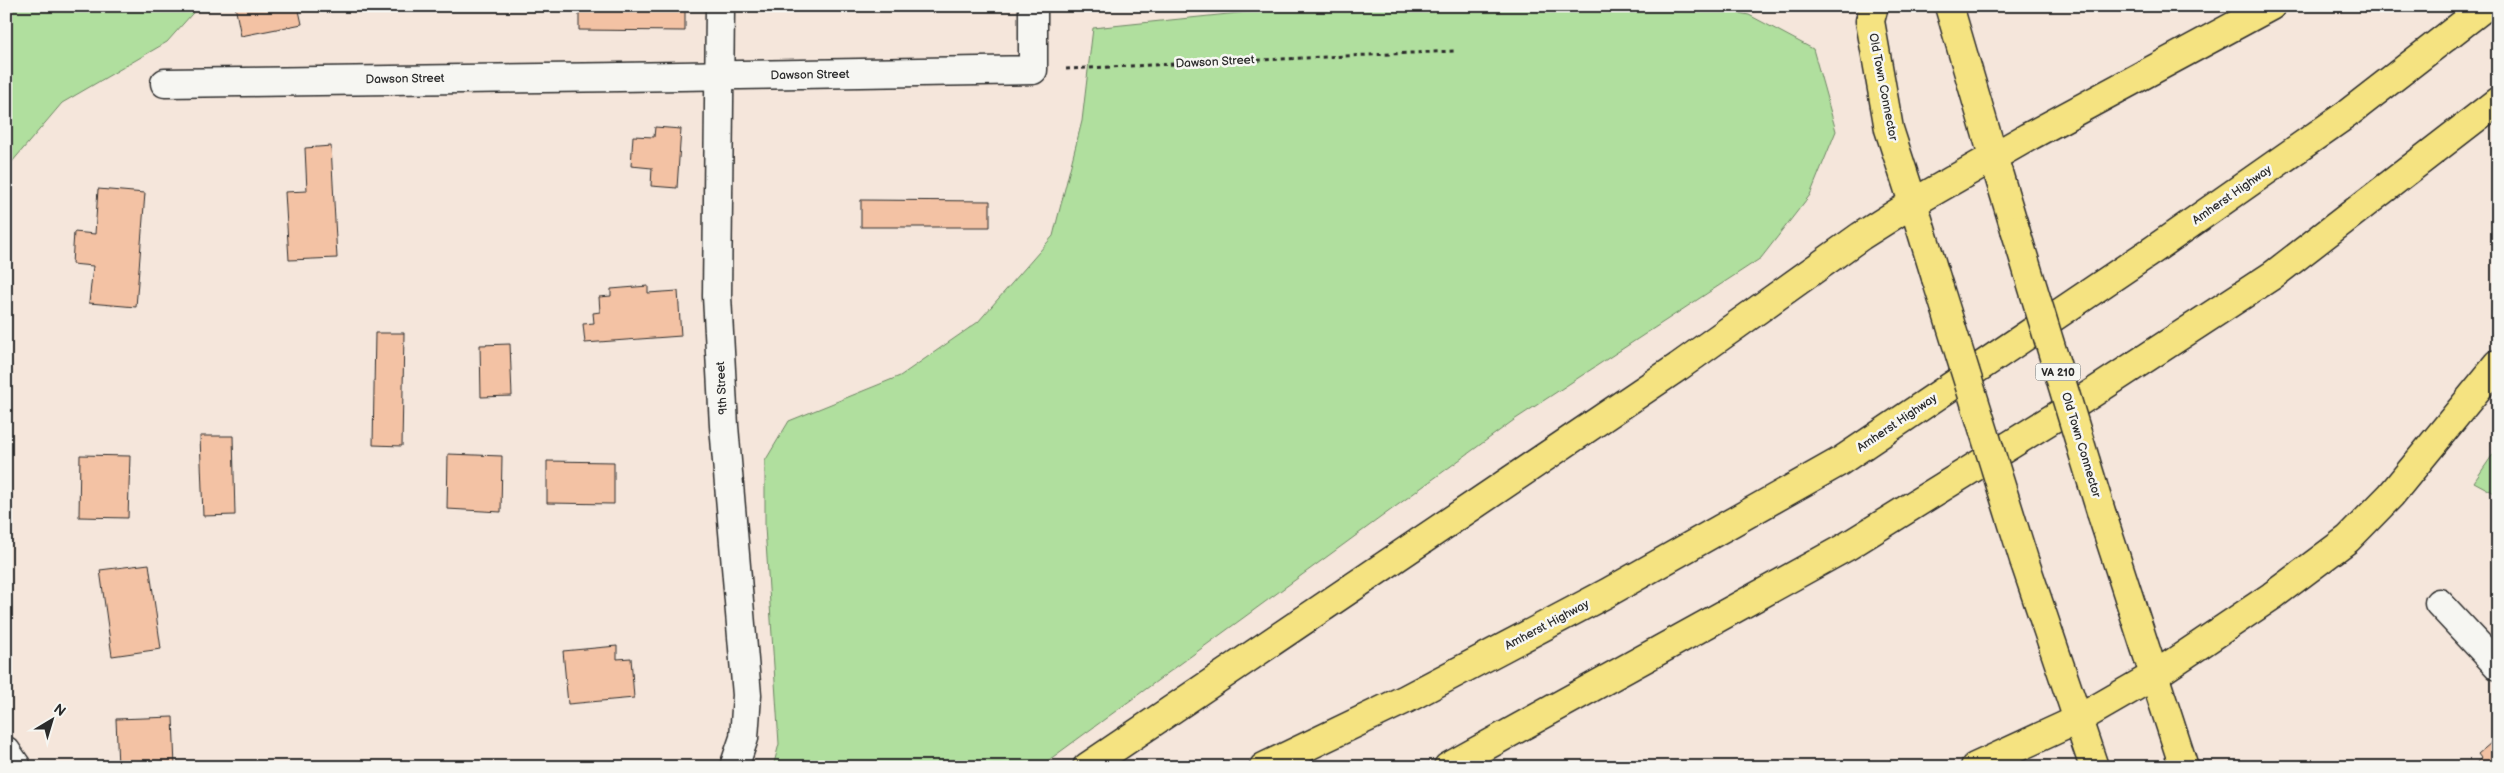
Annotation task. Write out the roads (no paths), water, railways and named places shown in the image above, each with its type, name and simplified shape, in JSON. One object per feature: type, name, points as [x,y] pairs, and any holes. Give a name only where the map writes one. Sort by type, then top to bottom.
[{"type":"main road","name":"Old Town Connector","points":[[1874,6],[1870,21],[1889,129],[2025,563],[2094,767]]},
{"type":"main road","name":"Old Town Connector","points":[[1949,6],[2102,514],[2184,767]]},
{"type":"main road","points":[[1087,767],[1678,367],[1861,236],[1912,203],[1993,156],[2271,6]]},
{"type":"main road","name":"Amherst Highway","points":[[1264,767],[1406,699],[1607,593],[1839,462],[2153,250],[2339,120],[2486,6]]},
{"type":"main road","points":[[1448,767],[1846,548],[2068,409],[2273,275],[2498,101]]},
{"type":"main road","points":[[1975,767],[2077,720],[2155,675],[2272,596],[2348,539],[2392,496],[2498,364]]},
{"type":"street","name":"9th Street","points":[[720,6],[717,296],[724,426],[748,695],[744,738],[734,767]]},
{"type":"street","name":"Dawson Street","points":[[165,83],[718,77],[1033,70],[1033,6]]},
{"type":"street","points":[[2439,603],[2498,666]]},
{"type":"street","points":[[6,751],[17,767]]}]
